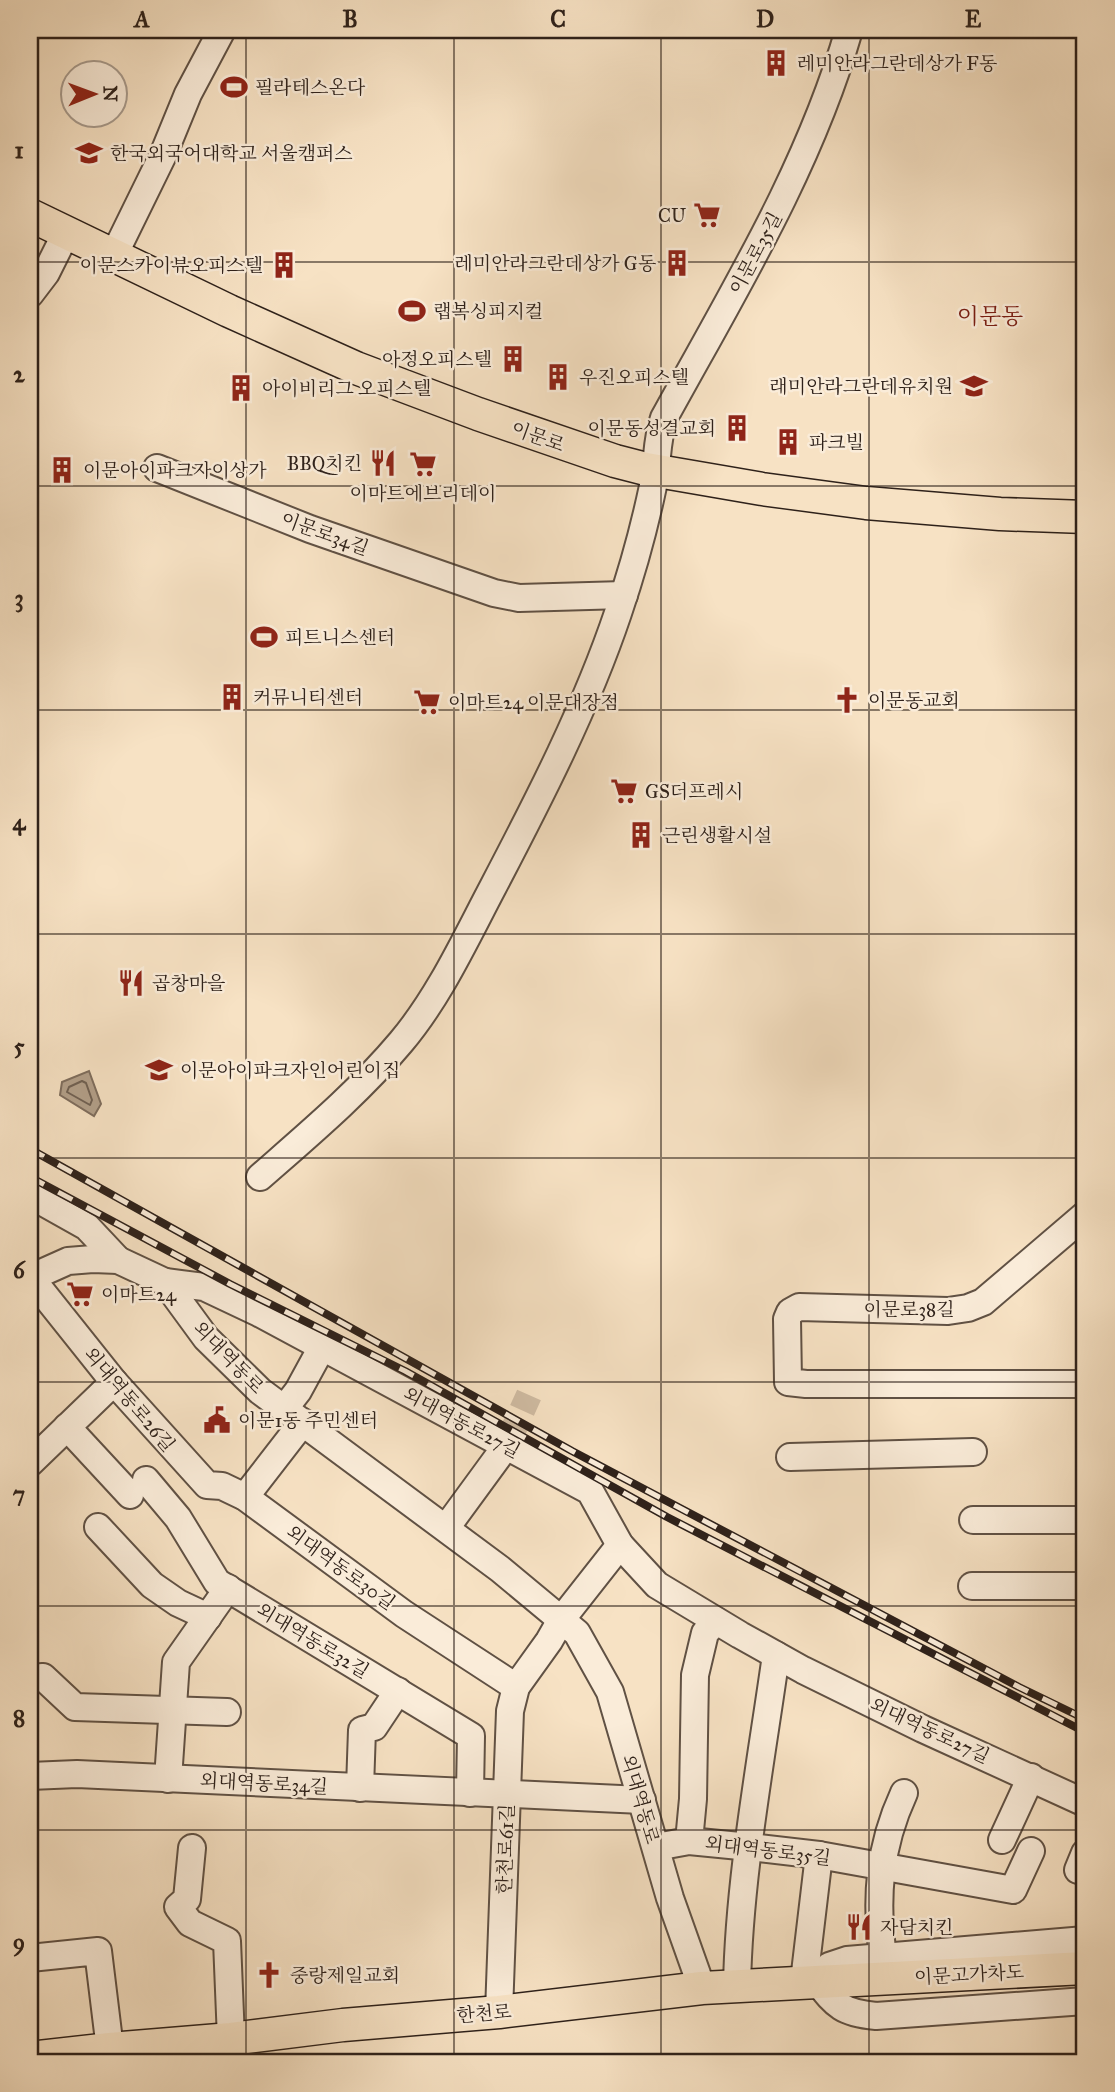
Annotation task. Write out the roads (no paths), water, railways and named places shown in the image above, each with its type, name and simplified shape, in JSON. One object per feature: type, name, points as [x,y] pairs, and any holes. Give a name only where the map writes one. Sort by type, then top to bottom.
[{"type":"main road","name":"이문로","points":[[30,215],[113,257],[356,368],[588,453],[656,471],[866,503],[1000,514],[1085,517]]},
{"type":"main road","name":"이문고가차도","points":[[852,1980],[1085,1968]]},
{"type":"main road","name":"한천로","points":[[30,2058],[119,2052],[343,2025],[499,2012],[702,1988],[852,1980]]},
{"type":"street","points":[[113,257],[159,166],[188,94],[222,30]]},
{"type":"street","name":"이문로35길","points":[[260,1177],[349,1098],[402,1041],[470,931],[549,777],[583,700],[624,594],[645,524],[664,418],[791,184],[849,30]]},
{"type":"street","points":[[30,294],[46,273],[66,233]]},
{"type":"street","name":"이문로34길","points":[[158,468],[310,529],[494,593],[519,598],[624,594]]},
{"type":"street","points":[[30,1195],[87,1227],[118,1260]]},
{"type":"street","name":"이문로38길","points":[[1085,1215],[983,1302],[968,1308],[948,1311],[794,1309],[786,1319],[788,1382],[1085,1384]]},
{"type":"street","name":"외대역동로","points":[[30,1278],[68,1261],[93,1259],[118,1260],[165,1282],[206,1338],[260,1391],[500,1569],[577,1633],[610,1692],[670,1898],[702,1988]]},
{"type":"street","name":"외대역동로26길","points":[[30,1278],[114,1382],[207,1485],[222,1486],[246,1497]]},
{"type":"street","name":"외대역동로27길","points":[[165,1282],[205,1287],[323,1347],[590,1491],[620,1545],[657,1585],[776,1655],[923,1729],[1085,1803]]},
{"type":"street","name":"외대역동로","points":[[293,1416],[298,1391],[323,1347]]},
{"type":"street","points":[[30,1462],[114,1382]]},
{"type":"street","points":[[246,1497],[293,1416]]},
{"type":"street","name":"외대역동로32길","points":[[67,1427],[138,1488],[178,1518],[216,1582],[471,1736],[470,1793]]},
{"type":"street","points":[[446,1528],[506,1446]]},
{"type":"street","points":[[790,1457],[973,1452]]},
{"type":"street","name":"외대역동로30길","points":[[246,1497],[404,1614],[516,1687]]},
{"type":"street","points":[[973,1521],[1085,1520]]},
{"type":"street","points":[[98,1527],[152,1585],[178,1603],[208,1617]]},
{"type":"street","points":[[516,1687],[561,1620],[620,1545]]},
{"type":"street","points":[[972,1586],[1085,1586]]},
{"type":"street","points":[[168,1779],[176,1662],[228,1588]]},
{"type":"street","points":[[690,1841],[695,1675],[705,1633],[716,1621]]},
{"type":"street","points":[[737,1986],[750,1847],[776,1655]]},
{"type":"street","points":[[30,1678],[43,1678],[75,1707],[227,1712]]},
{"type":"street","name":"한천로61길","points":[[499,2012],[510,1711],[516,1687]]},
{"type":"street","points":[[360,1788],[362,1730],[374,1727],[398,1691]]},
{"type":"street","name":"외대역동로34길","points":[[30,1776],[77,1774],[642,1800]]},
{"type":"street","points":[[1002,1840],[1031,1777]]},
{"type":"street","points":[[883,1956],[878,1912],[881,1866],[891,1820],[904,1793]]},
{"type":"street","name":"외대역동로35길","points":[[656,1847],[690,1841],[819,1855],[1013,1890],[1031,1851]]},
{"type":"street","points":[[192,1848],[187,1899],[178,1907],[190,1923],[227,1941],[231,2039]]},
{"type":"street","points":[[819,1855],[811,1981],[842,2009],[876,2016],[1085,2001]]},
{"type":"street","points":[[811,1981],[829,1966],[840,1961],[1085,1940]]},
{"type":"street","points":[[30,1958],[98,1951],[119,2052]]},
{"type":"water","points":[[89,1071],[101,1104],[94,1116],[60,1095],[62,1082]]},
{"type":"tunnel","points":[[506,1446],[529,1395]]},
{"type":"railway","points":[[30,1149],[572,1451],[1019,1687],[1085,1719]]},
{"type":"railway","points":[[30,1177],[230,1284],[405,1371],[667,1517],[1085,1732]]},
{"type":"place","name":"레미안라그란데상가 F동","points":[[776,63]]},
{"type":"place","name":"필라테스온다","points":[[234,87]]},
{"type":"place","name":"한국외국어대학교 서울캠퍼스","points":[[89,153]]},
{"type":"place","name":"CU","points":[[707,215]]},
{"type":"place","name":"레미안라그란데상가 G동","points":[[677,263]]},
{"type":"place","name":"이문스카이뷰오피스텔","points":[[284,265]]},
{"type":"place","name":"랩복싱피지컬","points":[[412,311]]},
{"type":"place","name":"아정오피스텔","points":[[513,359]]},
{"type":"place","name":"우진오피스텔","points":[[558,377]]},
{"type":"place","name":"래미안라그란데유치원","points":[[974,386]]},
{"type":"place","name":"아이비리그 오피스텔","points":[[241,388]]},
{"type":"place","name":"이문동성결교회","points":[[737,428]]},
{"type":"place","name":"파크빌","points":[[788,442]]},
{"type":"place","name":"BBQ치킨","points":[[383,463]]},
{"type":"place","name":"이마트에브리데이","points":[[423,464]]},
{"type":"place","name":"이문아이파크자이상가","points":[[62,470]]},
{"type":"place","name":"피트니스센터","points":[[264,637]]},
{"type":"place","name":"커뮤니티센터","points":[[232,697]]},
{"type":"place","name":"이문동교회","points":[[847,700]]},
{"type":"place","name":"이마트24 이문대장점","points":[[427,702]]},
{"type":"place","name":"GS더프레시","points":[[624,791]]},
{"type":"place","name":"근린생활시설","points":[[641,835]]},
{"type":"place","name":"곱창마을","points":[[131,983]]},
{"type":"place","name":"이문아이파크자인어린이집","points":[[159,1070]]},
{"type":"place","name":"이마트24","points":[[80,1294]]},
{"type":"place","name":"이문1동 주민센터","points":[[217,1420]]},
{"type":"place","name":"자담치킨","points":[[859,1927]]},
{"type":"place","name":"중랑제일교회","points":[[269,1975]]},
{"type":"district","name":"이문동","points":[[990,316]]}]
